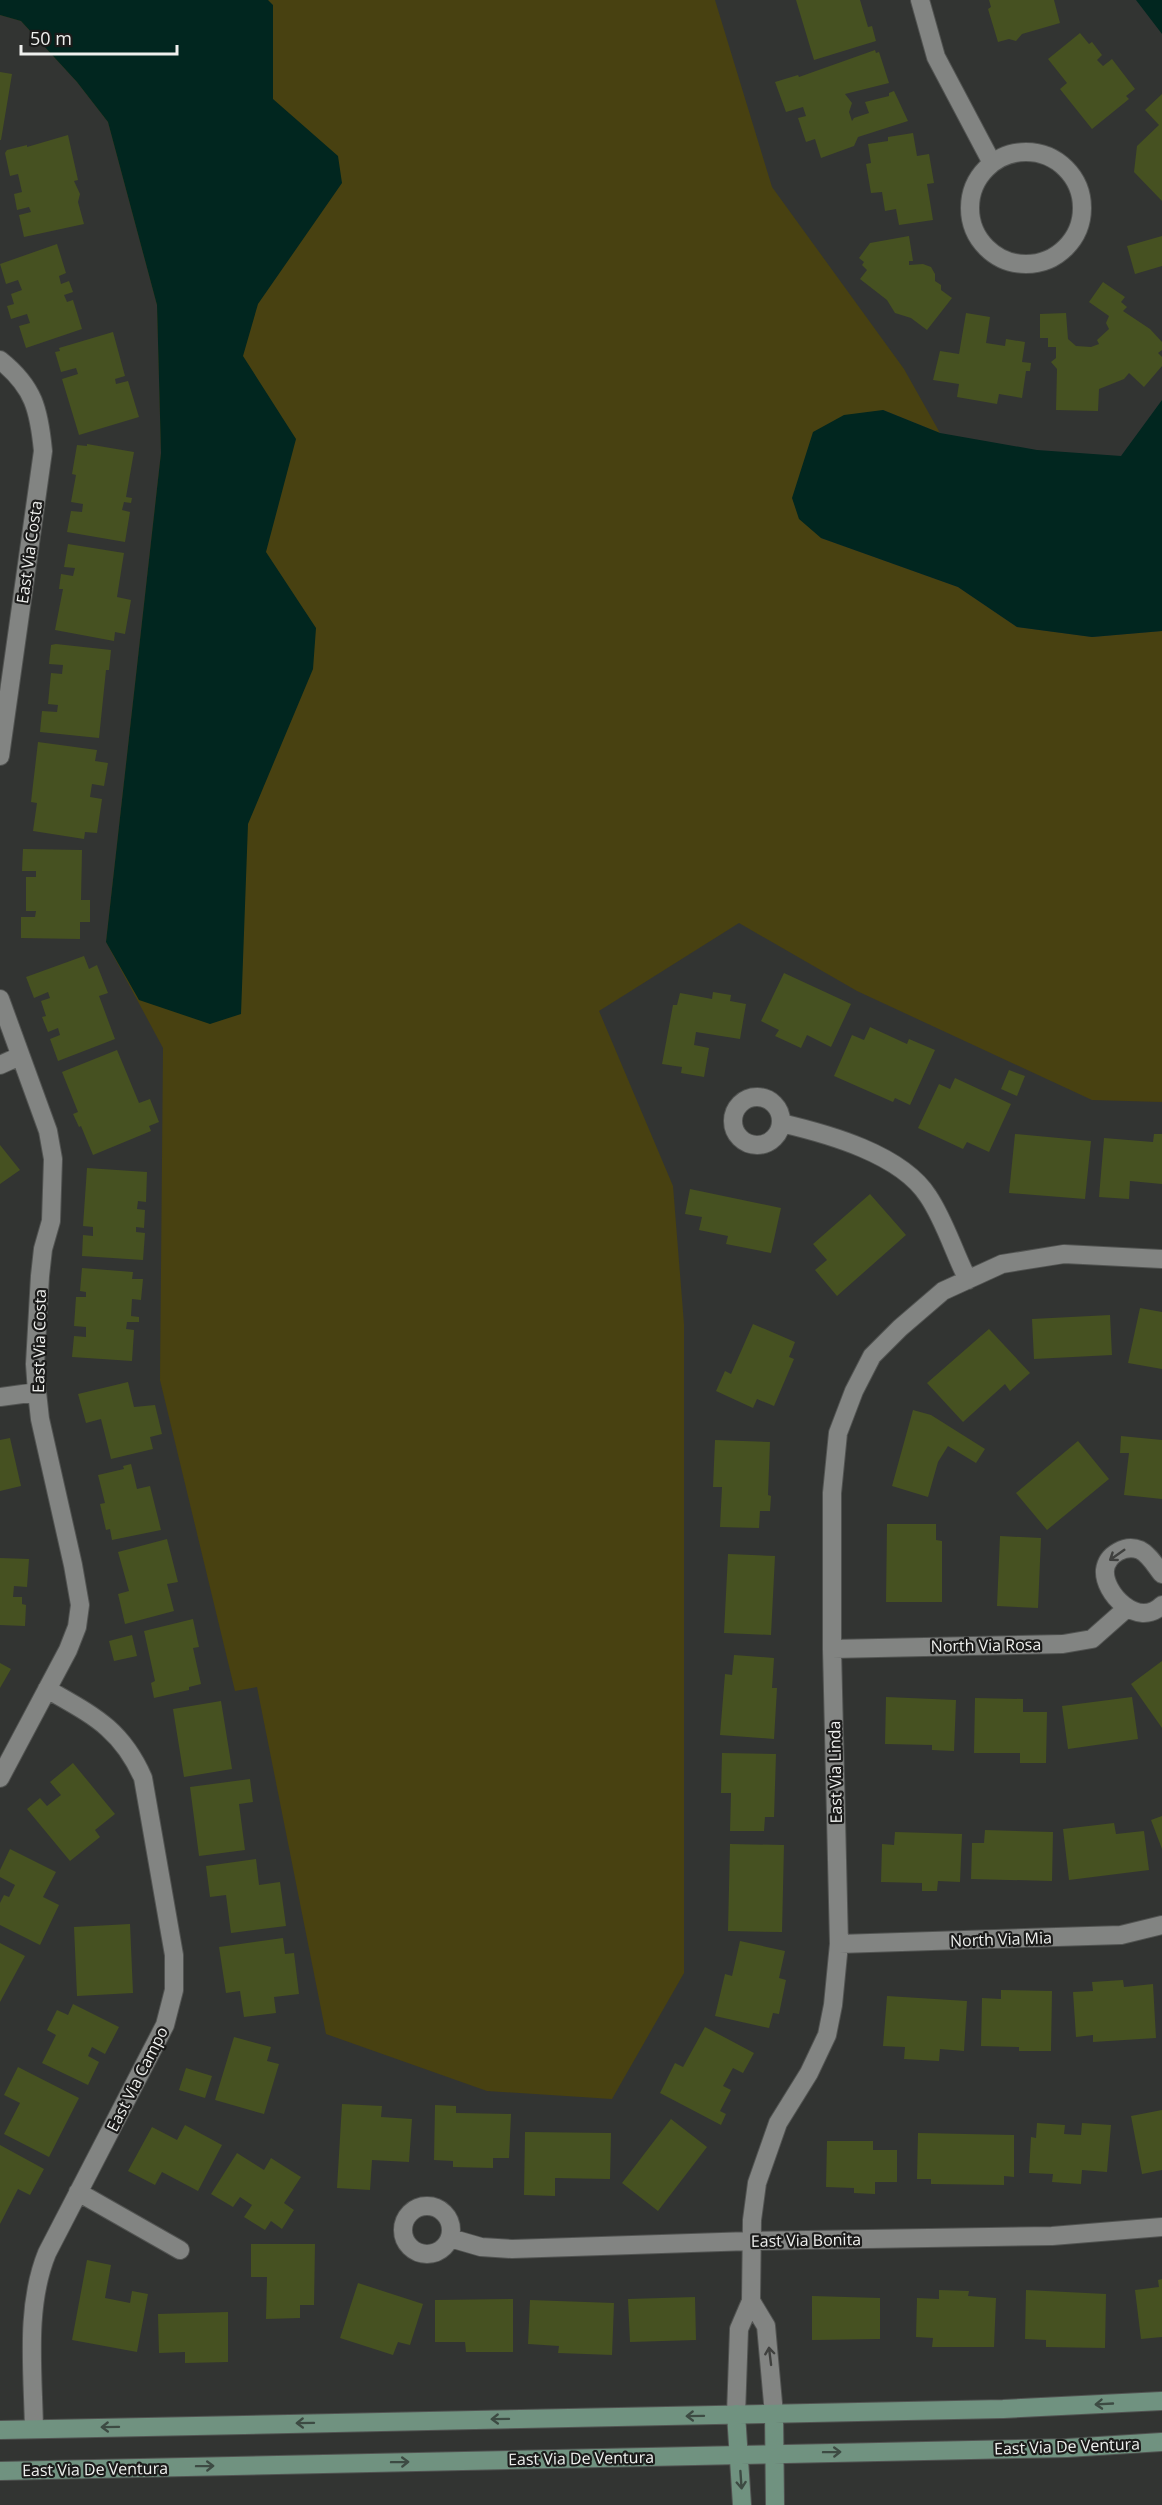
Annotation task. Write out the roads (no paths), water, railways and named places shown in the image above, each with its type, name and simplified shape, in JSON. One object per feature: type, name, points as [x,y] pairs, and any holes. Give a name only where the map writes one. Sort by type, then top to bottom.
[{"type":"main road","points":[[0,2430],[1003,2409],[1162,2401]]},
{"type":"main road","points":[[736,2414],[742,2505]]},
{"type":"main road","points":[[774,2414],[775,2505]]},
{"type":"main road","name":"East Via De Ventura","points":[[0,2471],[1067,2448],[1162,2442]]},
{"type":"street","points":[[920,0],[936,57],[992,163]]},
{"type":"street","points":[[1028,152],[1046,155],[1062,165],[1075,179],[1082,197],[1082,216],[1076,234],[1065,249],[1050,260],[1032,264],[1014,264],[997,257],[983,245],[974,230],[969,212],[972,193],[980,177],[992,163],[1009,155],[1028,152]]},
{"type":"street","name":"East Via Costa","points":[[0,360],[30,391],[40,418],[43,451],[0,756]]},
{"type":"street","name":"East Via Costa","points":[[0,999],[48,1131],[53,1158],[51,1221],[43,1249],[35,1364],[40,1419],[80,1605],[77,1627],[68,1650],[0,1778]]},
{"type":"street","points":[[0,1065],[20,1056]]},
{"type":"street","points":[[781,1123],[821,1133],[868,1151],[904,1172],[927,1194],[968,1280]]},
{"type":"street","name":"East Via Linda","points":[[736,2414],[739,2329],[751,2301],[751,2241],[757,2183],[778,2123],[809,2073],[827,2035],[833,2005],[838,1944],[832,1649],[832,1493],[838,1433],[854,1391],[872,1356],[943,1291],[1002,1264],[1064,1254],[1162,1259]]},
{"type":"street","points":[[0,1397],[37,1392]]},
{"type":"street","points":[[1162,1574],[1140,1550],[1124,1549],[1111,1557],[1107,1564],[1106,1579],[1127,1608],[1141,1614],[1150,1613],[1162,1605]]},
{"type":"street","name":"North Via Rosa","points":[[832,1649],[1063,1644],[1092,1639],[1127,1608]]},
{"type":"street","name":"East Via Campo","points":[[33,2429],[33,2304],[37,2276],[165,2025],[174,1990],[174,1955],[143,1778],[133,1756],[120,1738],[97,1718],[46,1689]]},
{"type":"street","name":"North Via Mia","points":[[838,1944],[1121,1935],[1162,1925]]},
{"type":"street","points":[[78,2192],[180,2250]]},
{"type":"street","name":"East Via Bonita","points":[[450,2238],[481,2247],[512,2249],[751,2241],[1053,2236],[1162,2227]]},
{"type":"street","points":[[751,2301],[766,2326],[774,2414]]}]
